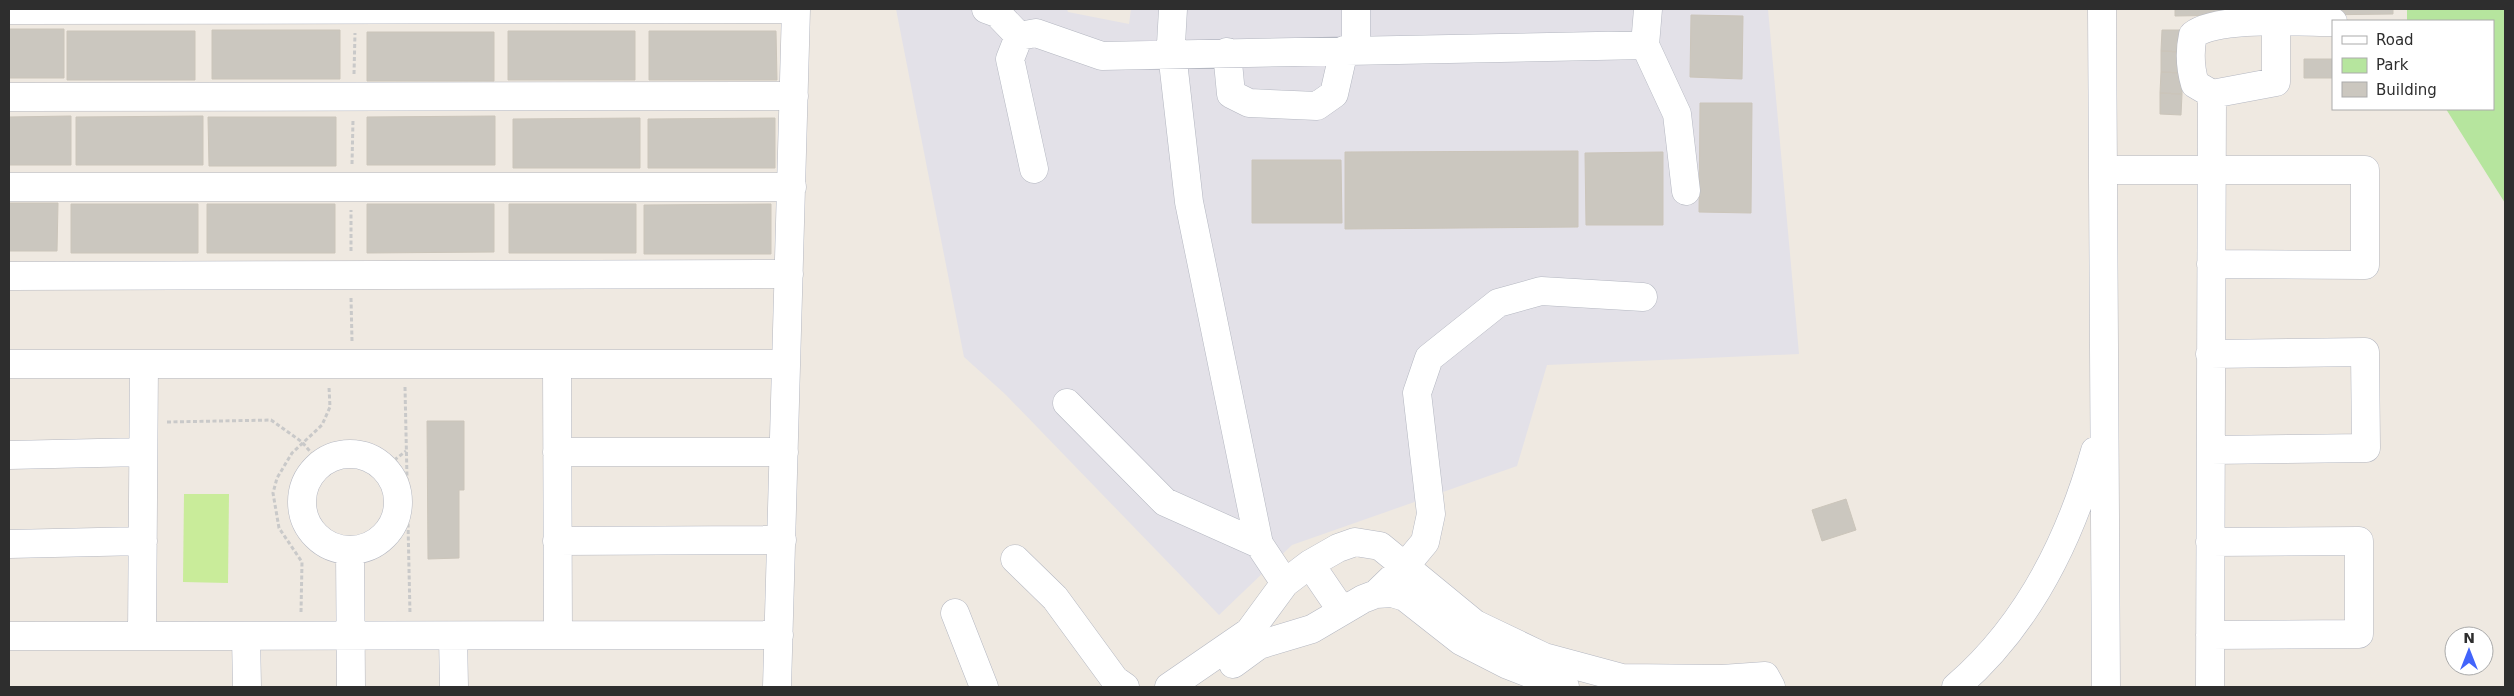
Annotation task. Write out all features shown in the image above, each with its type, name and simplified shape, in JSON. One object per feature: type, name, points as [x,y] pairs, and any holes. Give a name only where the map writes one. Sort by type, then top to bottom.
[{"type":"street","points":[[9,10],[796,9],[777,687]]},
{"type":"street","points":[[986,9],[997,13],[1020,36]]},
{"type":"street","points":[[1173,9],[1172,53],[1189,202],[1259,544],[1285,583]]},
{"type":"street","points":[[1227,52],[1231,94],[1237,99],[1249,103],[1317,106],[1334,94],[1350,50],[1356,9]]},
{"type":"street","points":[[1648,9],[1645,45],[1677,114],[1686,191]]},
{"type":"street","points":[[2102,9],[2106,687]]},
{"type":"street","points":[[2276,15],[2276,82],[2212,94],[2195,84],[2190,67],[2193,35],[2200,29],[2276,15],[2332,22]]},
{"type":"street","points":[[1020,36],[1036,33],[1102,56],[1172,53],[1645,45]]},
{"type":"street","points":[[1020,36],[1010,59],[1034,169]]},
{"type":"street","points":[[2210,687],[2212,94]]},
{"type":"street","points":[[9,98],[794,96]]},
{"type":"street","points":[[2103,170],[2365,170],[2365,265],[2211,264]]},
{"type":"street","points":[[9,187],[792,187]]},
{"type":"street","points":[[9,276],[789,274]]},
{"type":"street","points":[[1376,594],[1405,566],[1425,542],[1431,514],[1417,393],[1429,358],[1498,303],[1541,291],[1643,297]]},
{"type":"street","points":[[2210,354],[2365,352],[2366,420],[2366,448],[2211,450]]},
{"type":"street","points":[[9,364],[786,364]]},
{"type":"street","points":[[142,636],[144,364]]},
{"type":"street","points":[[557,364],[558,635]]},
{"type":"street","points":[[1067,403],[1165,502],[1259,544]]},
{"type":"street","points":[[1956,687],[2000,641],[2035,596],[2072,522],[2086,481],[2103,419]]},
{"type":"street","points":[[9,455],[143,452]]},
{"type":"street","points":[[557,452],[784,452]]},
{"type":"street","points":[[350,454],[368,458],[384,468],[394,484],[398,502],[392,526],[374,544],[350,550],[332,546],[316,536],[303,515],[303,490],[308,478],[321,464],[337,456],[350,454]]},
{"type":"street","points":[[557,541],[782,540]]},
{"type":"street","points":[[9,544],[143,541]]},
{"type":"street","points":[[2210,542],[2359,541],[2359,634],[2210,635]]},
{"type":"street","points":[[1169,687],[1249,632],[1285,583],[1310,564],[1338,548],[1355,542],[1380,546],[1474,624],[1544,657],[1622,678],[1722,679],[1765,676],[1771,687]]},
{"type":"street","points":[[350,550],[351,687]]},
{"type":"street","points":[[1015,559],[1055,598],[1115,680],[1125,687]]},
{"type":"street","points":[[1310,564],[1342,611]]},
{"type":"street","points":[[1198,687],[1259,646],[1312,629],[1363,599],[1376,594],[1392,593],[1405,597],[1461,641],[1508,665],[1564,687]]},
{"type":"street","points":[[1267,607],[1292,636]]},
{"type":"street","points":[[955,613],[984,687]]},
{"type":"street","points":[[9,636],[779,634]]},
{"type":"street","points":[[246,636],[247,687]]},
{"type":"street","points":[[453,636],[454,687]]},
{"type":"path","points":[[301,636],[302,562],[279,528],[273,493],[277,478],[292,453],[322,425],[330,407],[329,386],[322,364]]},
{"type":"path","points":[[404,364],[411,636]]},
{"type":"path","points":[[144,423],[271,420],[302,442],[321,464]]},
{"type":"path","points":[[384,468],[406,451]]},
{"type":"shaded area","points":[[896,9],[1067,9],[1068,12],[1129,24],[1131,9],[1768,9],[1799,354],[1547,365],[1517,466],[1292,545],[1219,615],[1005,394],[964,357]]},
{"type":"green space","points":[[2407,9],[2505,9],[2505,203],[2447,110],[2494,110],[2494,20],[2407,20]]},
{"type":"green space","points":[[184,494],[229,494],[228,583],[183,582]]},
{"type":"building","points":[[2175,9],[2239,9],[2239,15],[2175,16]]},
{"type":"building","points":[[2313,9],[2393,9],[2393,14],[2313,15]]},
{"type":"building","points":[[1691,15],[1743,16],[1742,79],[1690,77]]},
{"type":"building","points":[[9,29],[64,29],[64,78],[9,78]]},
{"type":"building","points":[[212,30],[340,30],[340,79],[212,79]]},
{"type":"building","points":[[2162,30],[2183,30],[2183,52],[2161,51]]},
{"type":"building","points":[[67,31],[195,31],[195,80],[67,80]]},
{"type":"building","points":[[508,31],[635,31],[635,80],[508,80]]},
{"type":"building","points":[[649,31],[776,31],[777,80],[649,80]]},
{"type":"building","points":[[367,32],[494,32],[494,81],[367,81]]},
{"type":"building","points":[[2161,51],[2183,52],[2182,73],[2161,72]]},
{"type":"building","points":[[2304,59],[2332,59],[2332,78],[2304,78]]},
{"type":"building","points":[[2161,72],[2182,73],[2182,94],[2160,93]]},
{"type":"building","points":[[2160,93],[2182,94],[2181,115],[2160,114]]},
{"type":"building","points":[[1700,103],[1752,103],[1751,213],[1699,212]]},
{"type":"building","points":[[71,116],[71,165],[9,165],[9,117]]},
{"type":"building","points":[[203,116],[203,165],[76,165],[76,117]]},
{"type":"building","points":[[495,116],[495,165],[367,165],[367,117]]},
{"type":"building","points":[[208,117],[336,117],[336,166],[209,166]]},
{"type":"building","points":[[640,118],[640,168],[513,168],[513,119]]},
{"type":"building","points":[[775,118],[775,168],[648,168],[648,119]]},
{"type":"building","points":[[1578,151],[1578,227],[1345,229],[1345,152]]},
{"type":"building","points":[[1663,152],[1663,225],[1586,225],[1585,153]]},
{"type":"building","points":[[1252,160],[1341,160],[1342,223],[1252,223]]},
{"type":"building","points":[[9,203],[58,203],[57,251],[9,251]]},
{"type":"building","points":[[71,204],[198,204],[198,253],[71,253]]},
{"type":"building","points":[[207,204],[335,204],[335,253],[207,253]]},
{"type":"building","points":[[367,204],[494,204],[494,252],[367,253]]},
{"type":"building","points":[[509,204],[636,204],[636,253],[509,253]]},
{"type":"building","points":[[771,204],[771,254],[644,254],[644,205]]},
{"type":"building","points":[[427,421],[464,421],[464,490],[459,490],[459,558],[428,559]]},
{"type":"building","points":[[1846,499],[1856,530],[1822,541],[1812,510]]}]
